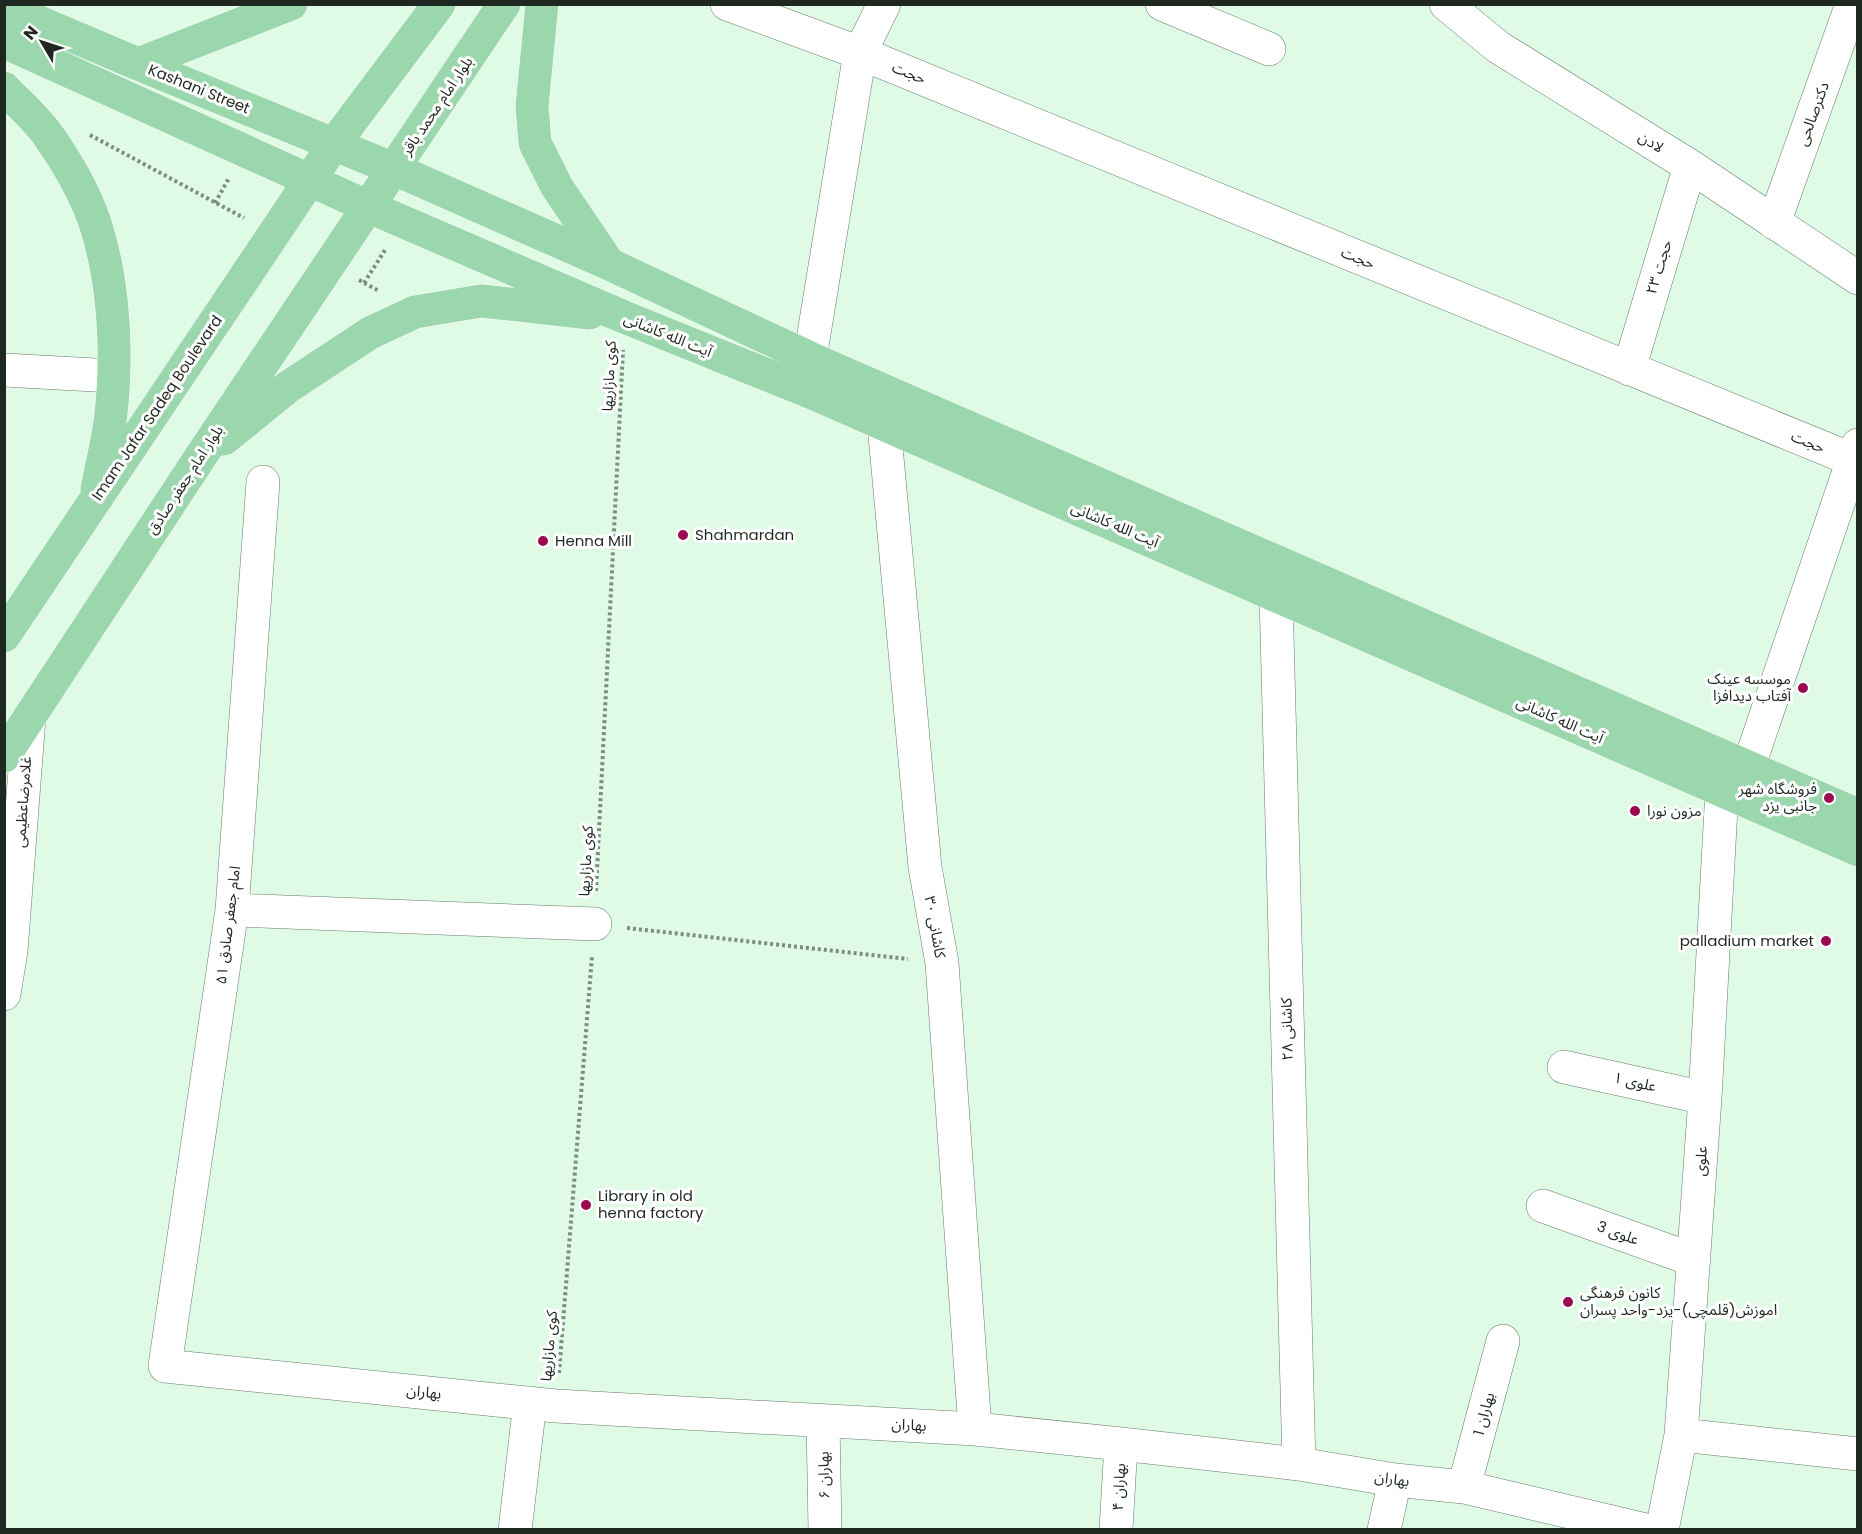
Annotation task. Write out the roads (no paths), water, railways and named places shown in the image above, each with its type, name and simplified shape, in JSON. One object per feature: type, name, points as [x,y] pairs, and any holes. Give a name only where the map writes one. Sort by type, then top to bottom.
[{"type":"main road","points":[[138,64],[291,4]]},
{"type":"main road","points":[[310,180],[334,144],[439,4]]},
{"type":"main road","name":"بلوار امام محمد باقر","points":[[369,207],[504,4]]},
{"type":"main road","points":[[542,4],[532,106],[535,143],[557,187],[609,264]]},
{"type":"main road","name":"Kashani Street","points":[[4,7],[394,169]]},
{"type":"main road","points":[[4,42],[369,207]]},
{"type":"main road","points":[[4,88],[49,136],[74,178],[94,223],[110,287],[114,350],[110,421],[95,502]]},
{"type":"main road","name":"آیت الله کاشانی","points":[[394,169],[609,264],[810,358],[1857,815]]},
{"type":"main road","name":"Imam Jafar Sadeq Boulevard","points":[[4,636],[310,180]]},
{"type":"main road","name":"آیت الله کاشانی","points":[[369,207],[624,317],[812,393],[1857,850]]},
{"type":"main road","name":"بلوار امام جعفر صادق","points":[[4,756],[199,459],[369,207]]},
{"type":"main road","points":[[199,459],[288,387],[370,333],[415,312],[481,301],[624,317]]},
{"type":"street","name":"حجت","points":[[728,4],[860,53],[1629,369],[1856,456]]},
{"type":"street","points":[[810,358],[860,53],[884,4]]},
{"type":"street","points":[[1162,4],[1269,49]]},
{"type":"street","name":"لادن","points":[[1446,4],[1498,47],[1690,166],[1857,278]]},
{"type":"street","name":"دکترصالحی","points":[[1774,223],[1852,4]]},
{"type":"street","name":"حجت ۲۳","points":[[1629,369],[1690,166]]},
{"type":"street","points":[[4,370],[113,376]]},
{"type":"street","name":"کاشانی ۳۰","points":[[884,425],[925,867],[942,963],[975,1429]]},
{"type":"street","points":[[1748,768],[1856,456]]},
{"type":"street","name":"امام جعفر صادق ۵۱","points":[[165,1366],[232,910],[263,482]]},
{"type":"street","name":"کاشانی ۲۸","points":[[1276,595],[1299,1464]]},
{"type":"street","name":"غلامرضاعظیمی","points":[[4,994],[11,951],[29,718]]},
{"type":"street","name":"علوی","points":[[1662,1530],[1682,1435],[1705,1098],[1722,790]]},
{"type":"street","points":[[232,910],[595,924]]},
{"type":"street","name":"علوی ۱","points":[[1564,1067],[1705,1098]]},
{"type":"street","name":"علوی 3","points":[[1543,1206],[1694,1260]]},
{"type":"street","name":"بهاران 1","points":[[1464,1487],[1503,1341]]},
{"type":"street","name":"بهاران","points":[[165,1366],[543,1405],[975,1429],[1121,1444],[1299,1464],[1395,1480],[1464,1487],[1646,1530]]},
{"type":"street","points":[[514,1530],[543,1405]]},
{"type":"street","name":"بهاران ۶","points":[[823,1420],[825,1530]]},
{"type":"street","points":[[1682,1435],[1857,1454]]},
{"type":"street","name":"بهاران ۴","points":[[1116,1530],[1121,1444]]},
{"type":"street","points":[[1384,1530],[1395,1480]]},
{"type":"place","name":"Shahmardan","points":[[683,535]]},
{"type":"place","name":"Henna Mill","points":[[543,541]]},
{"type":"place","name":"موسسه عینک آفتاب دیدافزا","points":[[1803,688]]},
{"type":"place","name":"فروشگاه شهر جانبی یزد","points":[[1829,798]]},
{"type":"place","name":"مزون نورا","points":[[1635,811]]},
{"type":"place","name":"palladium market","points":[[1826,941]]},
{"type":"place","name":"Library in old henna factory","points":[[586,1205]]},
{"type":"place","name":"کانون فرهنگی اموزش(قلمچی)-یزد-واحد پسران","points":[[1568,1302]]}]
